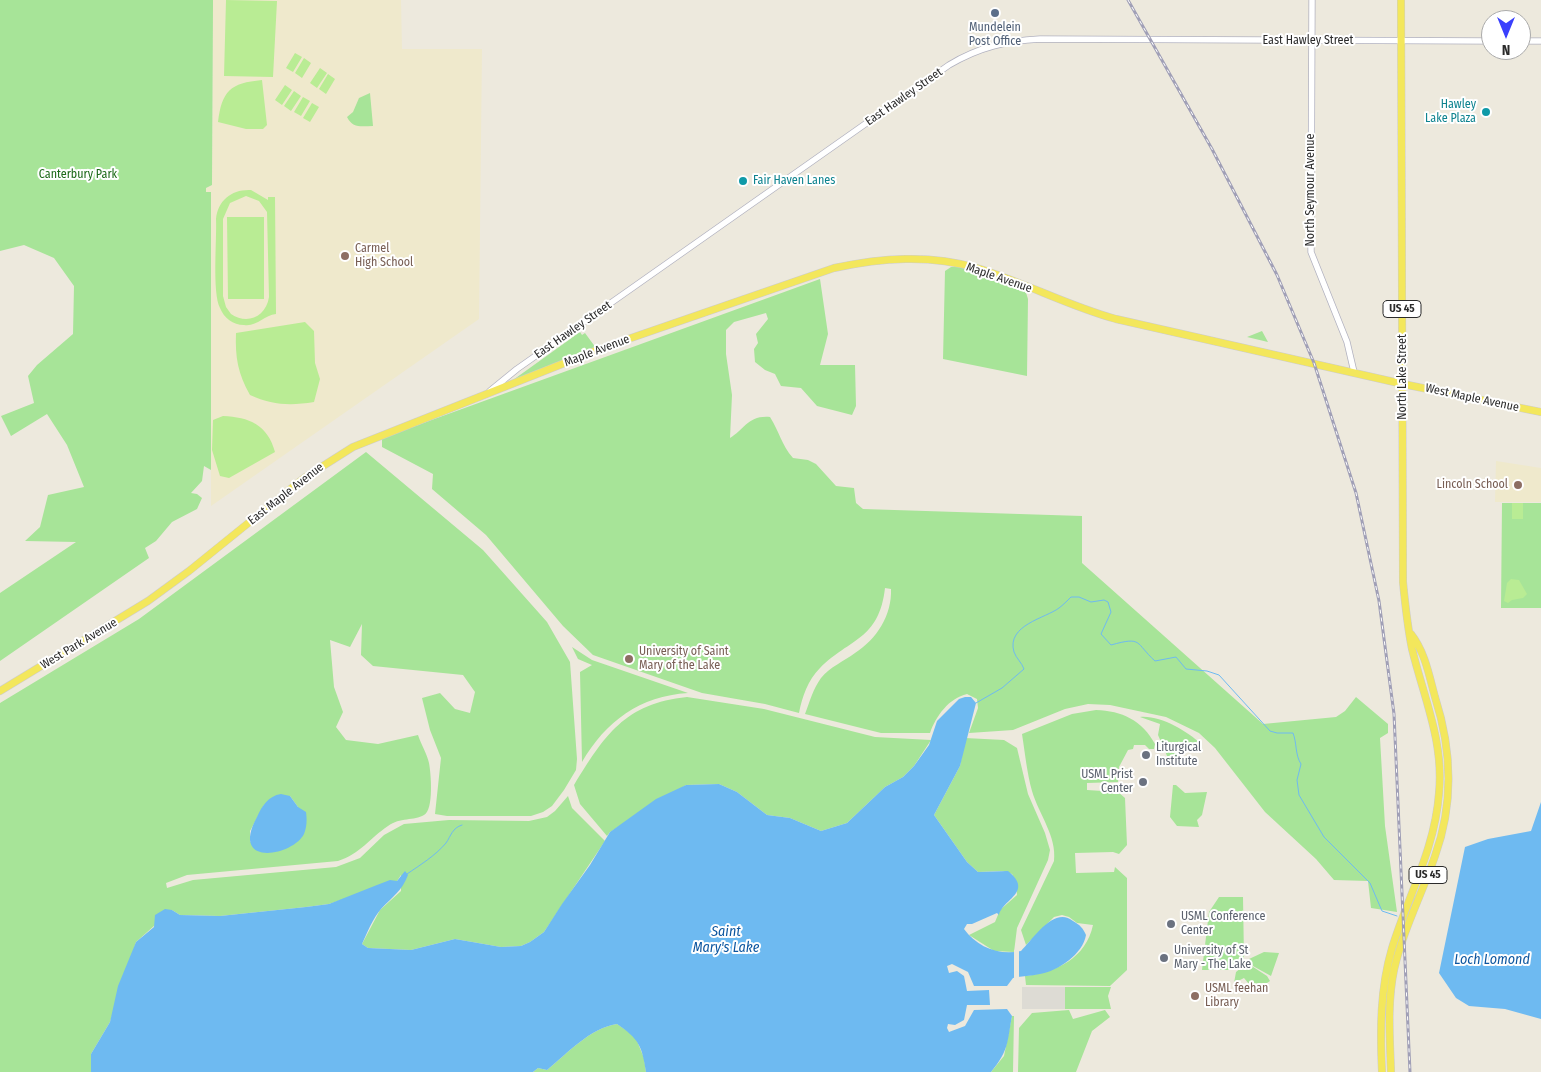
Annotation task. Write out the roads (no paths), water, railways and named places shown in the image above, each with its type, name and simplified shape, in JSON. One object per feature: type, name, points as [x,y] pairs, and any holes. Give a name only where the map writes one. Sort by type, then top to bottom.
[{"type":"main road","name":"North Lake Street","points":[[1382,1072],[1381,1017],[1385,977],[1394,942],[1430,846],[1440,785],[1435,729],[1412,647],[1404,582],[1401,0]]},
{"type":"main road","name":"Maple Avenue","points":[[486,394],[655,329],[834,268],[861,262],[907,258],[938,260],[974,267],[1102,315],[1403,384]]},
{"type":"main road","name":"West Maple Avenue","points":[[1403,384],[1541,412]]},
{"type":"main road","name":"East Maple Avenue","points":[[156,595],[326,462],[372,438],[486,394]]},
{"type":"main road","name":"West Park Avenue","points":[[0,692],[156,595]]},
{"type":"main road","name":"North Lake Street","points":[[1391,1072],[1390,1007],[1394,971],[1405,933],[1441,839],[1450,784],[1449,757],[1442,719],[1419,644],[1411,633]]},
{"type":"street","name":"North Seymour Avenue","points":[[1312,0],[1311,252],[1347,342],[1354,372]]},
{"type":"street","name":"East Hawley Street","points":[[486,394],[518,369],[949,65],[974,51],[1004,42],[1031,39],[1481,41]]},
{"type":"water","name":"Saint Mary's Lake","points":[[971,697],[976,703],[960,766],[934,815],[967,862],[978,872],[1008,871],[1015,878],[1018,890],[999,915],[997,913],[972,924],[967,924],[964,929],[975,941],[989,949],[1005,952],[1021,951],[1038,932],[1052,920],[1059,918],[1066,917],[1075,922],[1086,935],[1080,949],[1062,965],[1037,975],[1013,978],[1007,986],[974,986],[968,972],[952,964],[947,966],[949,973],[957,971],[964,976],[967,991],[989,990],[990,1005],[967,1005],[964,1020],[955,1025],[948,1024],[949,1032],[965,1026],[974,1010],[1007,1009],[1012,1016],[1004,1052],[991,1072],[646,1072],[641,1049],[635,1039],[617,1024],[598,1030],[571,1049],[547,1070],[538,1068],[533,1072],[91,1072],[91,1054],[110,1022],[118,986],[136,942],[154,927],[155,915],[165,909],[172,910],[180,915],[220,916],[329,904],[390,880],[397,881],[405,871],[408,875],[403,885],[381,909],[368,930],[362,944],[368,948],[411,950],[455,939],[501,947],[521,946],[544,932],[610,832],[656,799],[686,785],[719,784],[737,792],[767,815],[790,818],[821,831],[847,823],[885,787],[903,777],[914,766],[929,745],[937,721],[959,699]]},
{"type":"water","points":[[281,794],[290,796],[298,807],[306,812],[306,829],[304,834],[298,842],[277,852],[266,853],[257,851],[251,844],[251,833],[257,817],[266,802],[272,797]]},
{"type":"water","name":"Loch Lomond","points":[[1541,802],[1541,1019],[1505,1009],[1469,1006],[1456,998],[1439,973],[1465,847],[1488,839],[1531,831]]},
{"type":"waterway","points":[[976,703],[1002,688],[1024,669],[1014,652],[1013,643],[1021,629],[1053,612],[1071,597],[1079,597],[1091,602],[1104,600],[1108,602],[1111,612],[1101,634],[1111,645],[1134,641],[1155,661],[1176,657],[1186,669],[1207,671],[1219,675],[1270,731],[1293,733],[1301,764],[1297,780],[1299,795],[1324,837],[1370,883],[1382,911],[1397,916]]},
{"type":"waterway","points":[[407,874],[437,852],[446,843],[454,830],[462,825]]},
{"type":"railway","points":[[1128,0],[1212,149],[1277,275],[1314,363],[1356,493],[1379,601],[1394,714],[1410,1072]]},
{"type":"place","name":"Mundelein Post Office","points":[[995,13]]},
{"type":"place","name":"Hawley Lake Plaza","points":[[1486,112]]},
{"type":"place","name":"Fair Haven Lanes","points":[[743,181]]},
{"type":"place","name":"Carmel High School","points":[[345,256]]},
{"type":"place","name":"Lincoln School","points":[[1518,485]]},
{"type":"place","name":"University of Saint Mary of the Lake","points":[[629,659]]},
{"type":"place","name":"Liturgical Institute","points":[[1146,755]]},
{"type":"place","name":"USML Prist Center","points":[[1143,782]]},
{"type":"place","name":"USML Conference Center","points":[[1171,924]]},
{"type":"place","name":"University of St Mary - The Lake","points":[[1164,958]]},
{"type":"place","name":"USML feehan Library","points":[[1195,996]]},
{"type":"park label","name":"Canterbury Park","points":[[78,175]]}]
